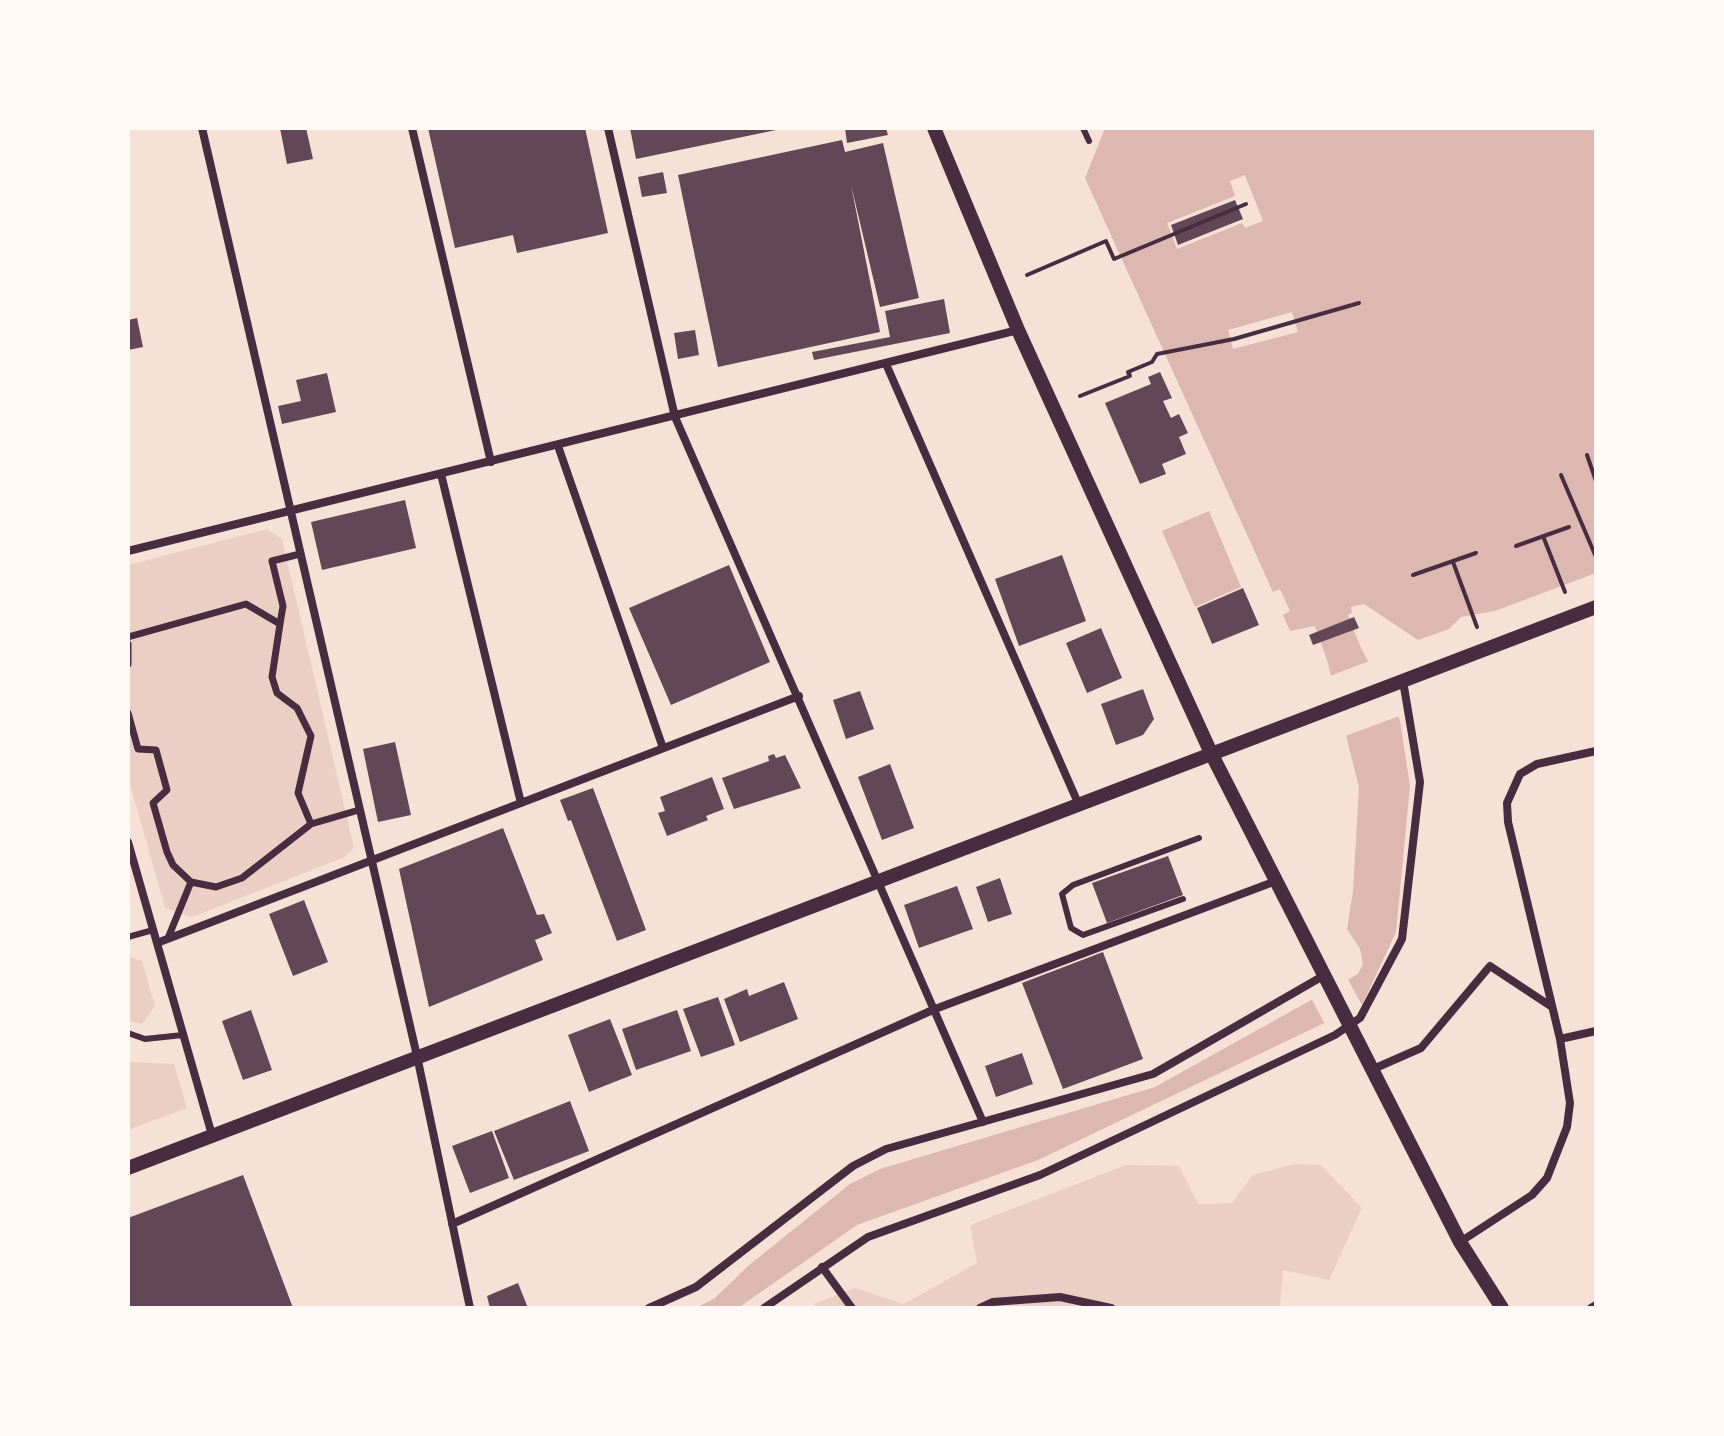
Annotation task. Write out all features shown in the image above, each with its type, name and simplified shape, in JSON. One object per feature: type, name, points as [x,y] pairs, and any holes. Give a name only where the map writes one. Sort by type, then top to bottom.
[{"type":"street","points":[[202,128],[417,1056],[470,1308]]},
{"type":"street","points":[[412,128],[491,462]]},
{"type":"street","points":[[608,128],[675,417],[983,1122]]},
{"type":"street","points":[[934,128],[1018,330],[1211,753],[1460,1242],[1502,1308]]},
{"type":"street","points":[[128,551],[1018,330]]},
{"type":"street","points":[[886,364],[1078,803]]},
{"type":"street","points":[[558,446],[663,748]]},
{"type":"street","points":[[441,474],[521,803]]},
{"type":"street","points":[[300,554],[272,561],[283,606],[272,677],[277,693],[297,708],[311,736],[298,793],[311,824]]},
{"type":"street","points":[[128,637],[246,604],[280,624]]},
{"type":"street","points":[[128,1168],[1596,607]]},
{"type":"street","points":[[128,644],[128,664]]},
{"type":"street","points":[[764,1308],[868,1237],[1040,1175],[1366,1012],[1402,939],[1420,782],[1403,681]]},
{"type":"street","points":[[157,943],[799,696]]},
{"type":"street","points":[[128,713],[138,749],[156,750],[167,790],[153,803],[173,865],[191,882],[216,887],[242,878],[311,824],[359,810]]},
{"type":"street","points":[[1460,1242],[1532,1195],[1547,1178],[1567,1127],[1570,1103],[1560,1039],[1508,822],[1507,803],[1520,774],[1537,764],[1596,751]]},
{"type":"street","points":[[128,842],[212,1135]]},
{"type":"street","points":[[452,1224],[935,1009],[1276,881]]},
{"type":"street","points":[[168,938],[191,882]]},
{"type":"street","points":[[1371,1070],[1421,1048],[1490,966],[1552,1007]]},
{"type":"street","points":[[649,1308],[696,1287],[853,1166],[886,1149],[1153,1074],[1325,980]]},
{"type":"street","points":[[1560,1039],[1596,1031]]},
{"type":"street","points":[[822,1267],[852,1308]]},
{"type":"street","points":[[980,1308],[993,1302],[1060,1297],[1111,1308]]},
{"type":"lane","points":[[1083,128],[1089,141]]},
{"type":"lane","points":[[1183,899],[1083,935],[1071,928],[1062,894],[1073,885],[1199,838]]},
{"type":"lane","points":[[128,937],[153,930]]},
{"type":"lane","points":[[128,1033],[145,1039],[183,1035]]},
{"type":"path","points":[[1027,275],[1106,241],[1114,259],[1246,204]]},
{"type":"path","points":[[1080,396],[1130,376],[1128,372],[1152,362],[1157,354],[1234,339],[1359,303]]},
{"type":"path","points":[[1587,455],[1596,481]]},
{"type":"path","points":[[1561,475],[1596,557]]},
{"type":"path","points":[[1516,546],[1569,527]]},
{"type":"path","points":[[1545,536],[1564,589]]},
{"type":"path","points":[[1413,575],[1476,553]]},
{"type":"path","points":[[1454,563],[1477,627]]},
{"type":"shaded area","points":[[1105,128],[1596,128],[1596,573],[1495,611],[1461,617],[1449,629],[1418,640],[1364,604],[1351,607],[1352,613],[1348,615],[1361,648],[1400,720],[1410,786],[1396,932],[1362,1005],[1038,1160],[857,1225],[738,1308],[696,1308],[715,1298],[748,1266],[850,1184],[880,1169],[1155,1087],[1358,974],[1363,964],[1360,949],[1347,929],[1353,891],[1359,787],[1327,660],[1315,626],[1290,631],[1283,615],[1290,611],[1280,589],[1273,592],[1085,178]]},
{"type":"shaded area","points":[[1209,511],[1241,587],[1195,607],[1162,531]]},
{"type":"shaded area","points":[[267,529],[282,539],[354,848],[345,857],[192,917],[165,908],[128,777],[128,565]]},
{"type":"shaded area","points":[[128,956],[142,961],[155,1006],[142,1024],[128,1021]]},
{"type":"shaded area","points":[[128,1062],[174,1064],[187,1108],[128,1130]]},
{"type":"shaded area","points":[[1295,1164],[1321,1165],[1362,1208],[1329,1280],[1283,1270],[1280,1308],[817,1308],[814,1304],[855,1288],[904,1304],[977,1263],[970,1225],[1126,1165],[1179,1166],[1198,1204],[1232,1203],[1253,1175]]},
{"type":"pier","points":[[1245,175],[1263,221],[1245,228],[1242,223],[1177,249],[1167,223],[1235,196],[1230,181]]},
{"type":"pier","points":[[1292,312],[1298,332],[1233,349],[1228,330]]},
{"type":"pier","points":[[1372,660],[1402,715],[1340,738],[1327,677]]},
{"type":"pier","points":[[1346,976],[1363,1007],[1326,1026],[1310,996]]},
{"type":"building","points":[[280,128],[306,128],[313,159],[287,164]]},
{"type":"building","points":[[428,128],[585,128],[608,233],[517,253],[513,235],[455,248]]},
{"type":"building","points":[[630,128],[781,128],[781,129],[636,159]]},
{"type":"building","points":[[845,128],[886,128],[888,135],[847,143]]},
{"type":"building","points":[[842,140],[845,152],[883,143],[919,298],[880,307],[851,185],[880,332],[718,367],[678,175]]},
{"type":"building","points":[[663,172],[667,193],[642,197],[638,177]]},
{"type":"building","points":[[1235,200],[1243,219],[1178,245],[1171,225]]},
{"type":"building","points":[[944,299],[950,333],[814,360],[812,352],[890,337],[885,311]]},
{"type":"building","points":[[137,318],[143,347],[128,350],[128,320]]},
{"type":"building","points":[[695,330],[699,355],[678,359],[674,333]]},
{"type":"building","points":[[1160,372],[1172,398],[1163,401],[1171,418],[1179,414],[1188,433],[1179,437],[1186,454],[1162,464],[1166,474],[1140,484],[1105,403],[1151,384],[1148,377]]},
{"type":"building","points":[[327,373],[336,412],[282,424],[278,406],[301,401],[296,380]]},
{"type":"building","points":[[405,500],[416,548],[322,570],[311,522]]},
{"type":"building","points":[[1062,555],[1086,621],[1019,646],[995,579]]},
{"type":"building","points":[[729,565],[770,662],[671,705],[629,608]]},
{"type":"building","points":[[1243,588],[1259,625],[1212,644],[1197,608]]},
{"type":"building","points":[[1354,617],[1359,628],[1313,645],[1309,635]]},
{"type":"building","points":[[1101,628],[1122,678],[1087,693],[1066,643]]},
{"type":"building","points":[[1143,689],[1154,719],[1143,735],[1116,745],[1101,704]]},
{"type":"building","points":[[860,691],[874,729],[846,739],[833,700]]},
{"type":"building","points":[[395,742],[411,815],[378,822],[363,749]]},
{"type":"building","points":[[774,754],[776,758],[785,755],[801,788],[734,809],[722,778],[769,761],[768,756]]},
{"type":"building","points":[[890,764],[914,828],[882,840],[858,777]]},
{"type":"building","points":[[712,777],[724,809],[706,816],[708,820],[667,836],[658,813],[665,811],[660,797]]},
{"type":"building","points":[[593,788],[646,930],[617,941],[571,820],[568,821],[560,800]]},
{"type":"building","points":[[503,828],[537,915],[544,914],[552,933],[535,940],[543,960],[429,1007],[399,869]]},
{"type":"building","points":[[1168,856],[1183,895],[1107,923],[1092,883]]},
{"type":"building","points":[[1000,878],[1012,914],[988,922],[976,887]]},
{"type":"building","points":[[957,886],[973,929],[919,948],[904,905]]},
{"type":"building","points":[[304,900],[328,962],[293,976],[269,914]]},
{"type":"building","points":[[1103,952],[1143,1059],[1063,1089],[1022,983]]},
{"type":"building","points":[[784,982],[798,1019],[740,1042],[724,999],[747,989],[749,996]]},
{"type":"building","points":[[718,997],[735,1045],[701,1057],[683,1009]]},
{"type":"building","points":[[251,1010],[272,1070],[243,1080],[222,1021]]},
{"type":"building","points":[[677,1010],[691,1051],[636,1070],[622,1029]]},
{"type":"building","points":[[610,1019],[632,1075],[589,1092],[568,1035]]},
{"type":"building","points":[[1022,1053],[1033,1084],[996,1097],[985,1066]]},
{"type":"building","points":[[570,1101],[589,1151],[514,1180],[494,1131]]},
{"type":"building","points":[[492,1131],[509,1178],[470,1193],[452,1146]]},
{"type":"building","points":[[243,1175],[293,1308],[128,1308],[128,1218]]},
{"type":"building","points":[[518,1283],[528,1308],[490,1308],[487,1296]]}]
